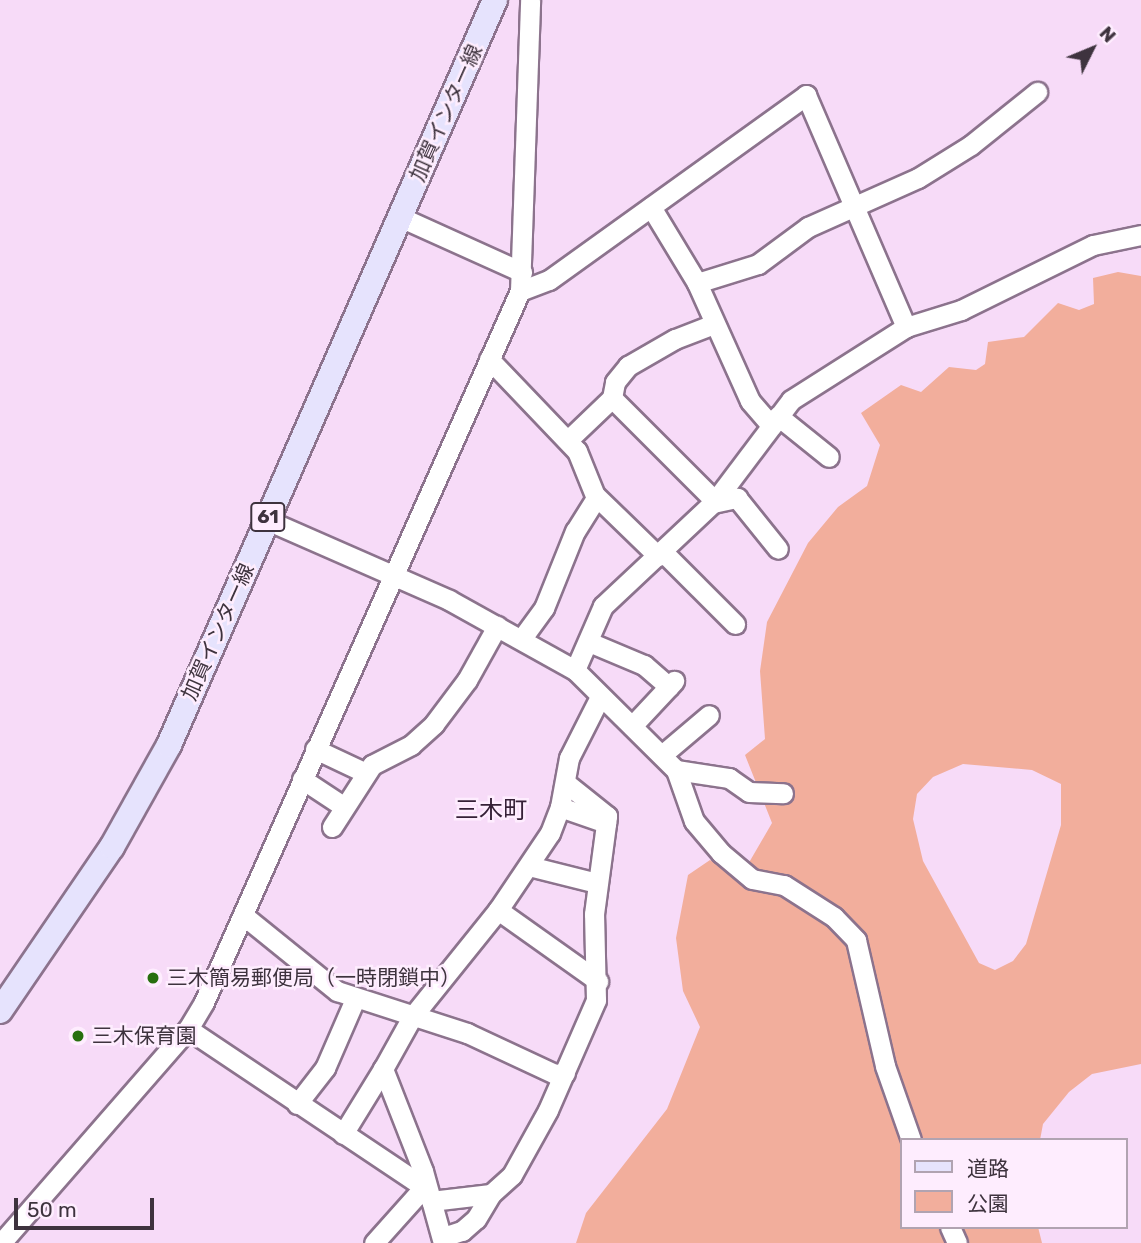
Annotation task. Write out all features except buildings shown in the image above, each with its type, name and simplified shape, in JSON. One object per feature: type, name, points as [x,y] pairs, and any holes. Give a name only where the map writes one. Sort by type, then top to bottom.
[{"type":"main road","name":"加賀インター線","points":[[0,1011],[133,811],[169,745],[495,0]]},
{"type":"street","points":[[1,1243],[188,1029],[243,915],[315,749],[396,575],[489,359],[521,282],[530,0]]},
{"type":"street","points":[[697,283],[758,264],[808,227],[948,161],[1037,92]]},
{"type":"street","points":[[400,217],[521,282],[549,280],[806,95],[856,205],[906,327]]},
{"type":"street","points":[[651,207],[697,283],[750,401],[829,457]]},
{"type":"street","points":[[575,670],[603,606],[714,502],[791,400],[906,327],[961,310],[1093,245],[1141,235]]},
{"type":"street","points":[[568,440],[612,398],[615,382],[628,366],[675,339],[714,324]]},
{"type":"street","points":[[489,359],[568,440],[595,495],[735,624]]},
{"type":"street","points":[[612,398],[714,502]]},
{"type":"street","points":[[522,638],[544,608],[595,495]]},
{"type":"street","points":[[714,502],[737,498],[744,503],[778,549]]},
{"type":"street","points":[[267,520],[396,575],[522,638],[575,670],[600,697],[663,754],[676,770],[694,821],[721,853],[752,879],[784,885],[810,898],[856,940],[885,1066],[910,1138]]},
{"type":"street","points":[[332,827],[366,773],[411,745],[434,724],[467,680],[497,626]]},
{"type":"street","points":[[589,642],[644,665],[672,684],[632,726]]},
{"type":"street","points":[[343,1134],[412,1017],[498,910],[529,866],[561,807],[569,758],[600,697]]},
{"type":"street","points":[[663,754],[709,715]]},
{"type":"street","points":[[315,749],[366,773]]},
{"type":"street","points":[[676,770],[729,778],[749,792],[783,793]]},
{"type":"street","points":[[302,779],[343,806]]},
{"type":"street","points":[[383,1069],[423,1171],[443,1240],[476,1219],[491,1195],[512,1175],[531,1147],[596,1000],[597,883],[606,823],[597,805],[566,783]]},
{"type":"street","points":[[561,807],[606,823]]},
{"type":"street","points":[[529,866],[597,883]]},
{"type":"street","points":[[498,910],[598,981]]},
{"type":"street","points":[[243,915],[337,990],[355,999],[467,1033],[542,1068],[565,1073]]},
{"type":"street","points":[[297,1104],[325,1068],[355,999]]},
{"type":"street","points":[[188,1029],[428,1194],[491,1195]]},
{"type":"street","points":[[373,1243],[428,1194]]},
{"type":"green space","points":[[1118,272],[1141,276],[1141,1064],[1092,1074],[1069,1092],[1043,1124],[1040,1138],[900,1138],[900,1229],[1038,1229],[1042,1243],[576,1243],[586,1213],[667,1109],[700,1027],[683,991],[676,938],[688,875],[710,860],[740,878],[772,823],[745,755],[765,739],[760,671],[767,622],[808,543],[838,507],[867,486],[880,445],[861,413],[901,385],[921,392],[949,367],[976,370],[985,364],[988,342],[1024,337],[1058,303],[1079,310],[1094,304],[1093,278]],"holes":[[[963,764],[1032,770],[1061,784],[1061,825],[1026,944],[1013,961],[995,970],[979,963],[923,861],[913,819],[917,794],[933,777]]]},
{"type":"place","name":"三木簡易郵便局（一時閉鎖中）","points":[[153,978]]},
{"type":"place","name":"三木保育園","points":[[78,1036]]},
{"type":"district","name":"三木町","points":[[491,811]]}]
